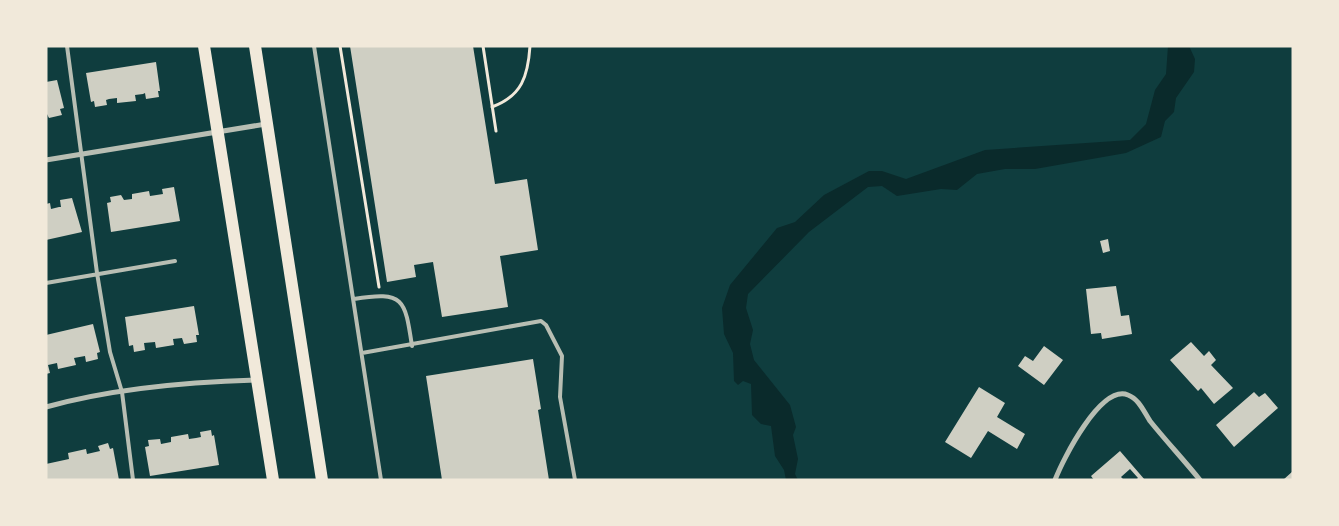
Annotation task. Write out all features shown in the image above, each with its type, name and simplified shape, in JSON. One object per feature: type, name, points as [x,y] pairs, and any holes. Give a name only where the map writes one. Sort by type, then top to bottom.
[{"type":"main road","points":[[204,46],[273,480]]},
{"type":"main road","points":[[255,46],[322,480]]},
{"type":"street","points":[[46,160],[267,124]]},
{"type":"street","points":[[46,407],[122,392],[194,382],[258,380]]},
{"type":"street","points":[[1055,480],[1083,429],[1107,398],[1118,394],[1128,395],[1137,400],[1151,422],[1200,480]]},
{"type":"lane","points":[[67,46],[97,273],[110,352],[122,392],[132,480]]},
{"type":"lane","points":[[314,46],[381,480]]},
{"type":"lane","points":[[46,283],[175,261]]},
{"type":"lane","points":[[354,299],[384,295],[398,300],[406,311],[412,346]]},
{"type":"lane","points":[[362,353],[412,346],[494,328],[541,321],[546,325],[562,356],[560,397],[575,480]]},
{"type":"path","points":[[340,46],[378,286]]},
{"type":"path","points":[[483,46],[496,131]]},
{"type":"path","points":[[492,106],[513,97],[521,86],[528,68],[530,46]]},
{"type":"water","points":[[1168,46],[1189,46],[1195,59],[1194,72],[1176,98],[1174,112],[1165,121],[1161,137],[1126,153],[1035,169],[1005,169],[977,174],[957,190],[941,189],[897,196],[882,186],[868,187],[809,232],[748,294],[746,308],[753,330],[750,344],[754,360],[790,405],[796,427],[793,435],[798,459],[795,474],[798,480],[786,480],[784,470],[775,456],[771,426],[761,424],[752,415],[751,384],[743,381],[738,385],[734,381],[733,353],[724,334],[722,308],[730,285],[777,228],[795,222],[824,195],[869,171],[882,171],[906,179],[985,150],[1130,140],[1146,124],[1155,90],[1166,74]]},
{"type":"building","points":[[350,46],[473,46],[495,184],[527,179],[538,250],[500,256],[508,307],[442,317],[433,262],[414,265],[416,277],[387,282]]},
{"type":"building","points":[[156,62],[160,91],[158,91],[159,97],[146,99],[145,93],[135,95],[136,101],[117,103],[117,98],[109,99],[106,100],[107,105],[95,107],[94,101],[91,102],[86,73]]},
{"type":"building","points":[[57,80],[64,108],[60,109],[62,115],[49,118],[46,112],[46,82]]},
{"type":"building","points":[[174,187],[180,221],[111,232],[107,203],[111,202],[110,197],[121,195],[124,200],[132,199],[132,194],[149,191],[150,196],[163,194],[162,189]]},
{"type":"building","points":[[72,198],[82,232],[46,240],[46,204],[50,203],[51,209],[61,207],[60,200]]},
{"type":"building","points":[[1108,239],[1110,251],[1103,253],[1100,241]]},
{"type":"building","points":[[1116,286],[1121,316],[1129,315],[1132,334],[1102,339],[1101,333],[1091,334],[1086,289]]},
{"type":"building","points":[[194,306],[199,335],[196,335],[197,342],[184,344],[182,338],[173,339],[174,345],[156,348],[155,342],[144,343],[145,350],[134,352],[133,345],[129,346],[125,317]]},
{"type":"building","points":[[93,324],[100,352],[97,353],[98,359],[86,362],[85,356],[74,358],[76,365],[58,369],[57,363],[48,365],[50,373],[46,374],[46,335]]},
{"type":"building","points":[[1191,342],[1204,356],[1209,351],[1216,360],[1211,365],[1233,388],[1214,404],[1201,388],[1198,391],[1170,360]]},
{"type":"building","points":[[1044,346],[1063,360],[1044,385],[1018,366],[1025,356],[1033,361]]},
{"type":"building","points":[[533,359],[541,409],[538,410],[549,480],[442,480],[426,376]]},
{"type":"building","points":[[979,387],[1005,403],[997,417],[1025,434],[1017,449],[988,431],[971,458],[945,442]]},
{"type":"building","points":[[1254,392],[1259,397],[1265,393],[1278,408],[1234,447],[1216,425]]},
{"type":"building","points":[[211,430],[212,436],[214,435],[219,465],[150,476],[145,447],[149,446],[148,440],[160,439],[161,444],[171,442],[171,437],[188,434],[189,439],[201,437],[200,432]]},
{"type":"building","points":[[108,443],[110,449],[113,448],[119,480],[46,480],[46,464],[69,459],[68,453],[86,449],[87,454],[100,451],[98,446]]},
{"type":"building","points":[[1120,451],[1145,480],[1136,480],[1138,478],[1130,469],[1121,477],[1124,480],[1094,480],[1091,476]]},
{"type":"building","points":[[1293,471],[1293,480],[1283,480]]}]
